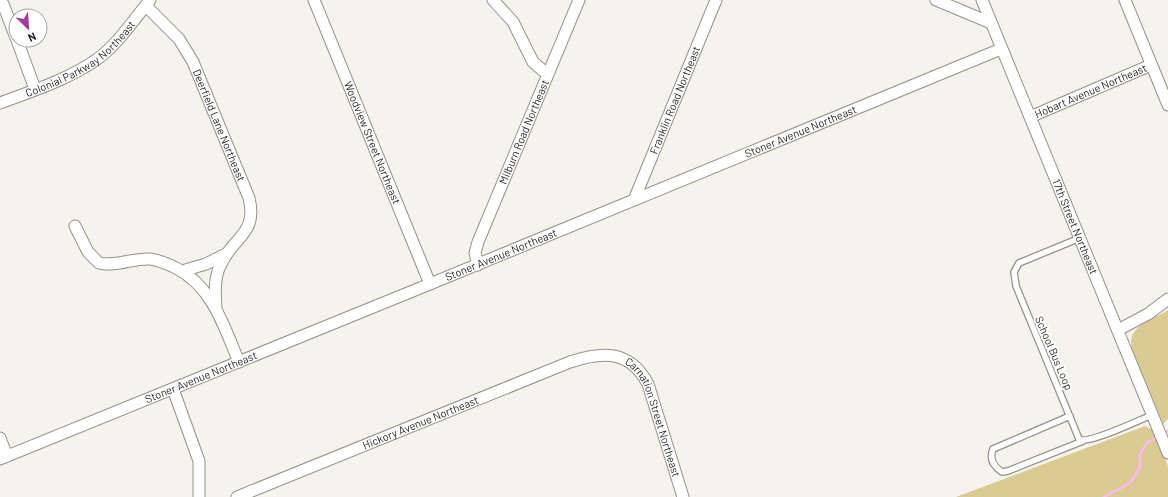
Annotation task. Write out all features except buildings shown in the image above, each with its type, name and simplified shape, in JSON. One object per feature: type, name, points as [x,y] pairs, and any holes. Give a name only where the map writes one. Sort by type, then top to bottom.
[{"type":"street","name":"Woodview Street Northeast","points":[[314,0],[430,284]]},
{"type":"street","points":[[493,0],[513,22],[533,62],[547,74]]},
{"type":"street","name":"Milburn Road Northeast","points":[[478,265],[475,254],[478,242],[579,0]]},
{"type":"street","name":"Franklin Road Northeast","points":[[634,200],[716,0]]},
{"type":"street","points":[[936,0],[991,23]]},
{"type":"street","name":"17th Street Northeast","points":[[982,0],[1167,450]]},
{"type":"street","points":[[1125,0],[1168,105]]},
{"type":"street","name":"Colonial Parkway Northeast","points":[[0,103],[80,70],[96,60],[111,47],[148,3]]},
{"type":"street","name":"Deerfield Lane Northeast","points":[[148,3],[179,39],[193,62],[247,192],[251,208],[250,222],[243,236],[227,253],[218,272],[216,307]]},
{"type":"street","points":[[3,4],[8,17]]},
{"type":"street","points":[[19,48],[35,89]]},
{"type":"street","name":"Stoner Avenue Northeast","points":[[4,457],[478,265],[1001,49]]},
{"type":"street","name":"Hobart Avenue Northeast","points":[[1030,117],[1151,65]]},
{"type":"street","points":[[75,226],[88,252],[99,263],[155,260],[182,271]]},
{"type":"street","name":"Deerfield Lane Northeast","points":[[182,271],[206,264],[227,253]]},
{"type":"street","name":"Deerfield Lane Northeast","points":[[182,271],[200,286],[216,307],[239,362]]},
{"type":"street","points":[[1118,330],[1148,314],[1168,300]]},
{"type":"street","name":"Hickory Avenue Northeast","points":[[237,497],[570,362],[590,356],[606,354]]},
{"type":"street","name":"Carnation Street Northeast","points":[[606,354],[619,357],[631,364],[641,373],[648,384],[683,497]]},
{"type":"street","points":[[173,389],[199,461],[199,497]]},
{"type":"street","points":[[0,438],[4,457]]},
{"type":"lane","name":"School Bus Loop","points":[[1080,238],[1019,263],[1014,272],[1016,286],[1079,439],[1083,441]]},
{"type":"lane","points":[[1070,416],[993,449],[991,455],[992,461],[1002,472],[1008,471],[1152,415]]},
{"type":"shaded area","points":[[1168,310],[1168,419],[1163,424],[1133,352],[1131,343],[1132,336],[1141,325]]},
{"type":"shaded area","points":[[1145,426],[1153,430],[1168,466],[1168,497],[956,497]]},
{"type":"waterway","points":[[1163,434],[1168,431]]},
{"type":"waterway","points":[[1104,497],[1130,483],[1140,468],[1140,454],[1147,443],[1159,436]]}]
